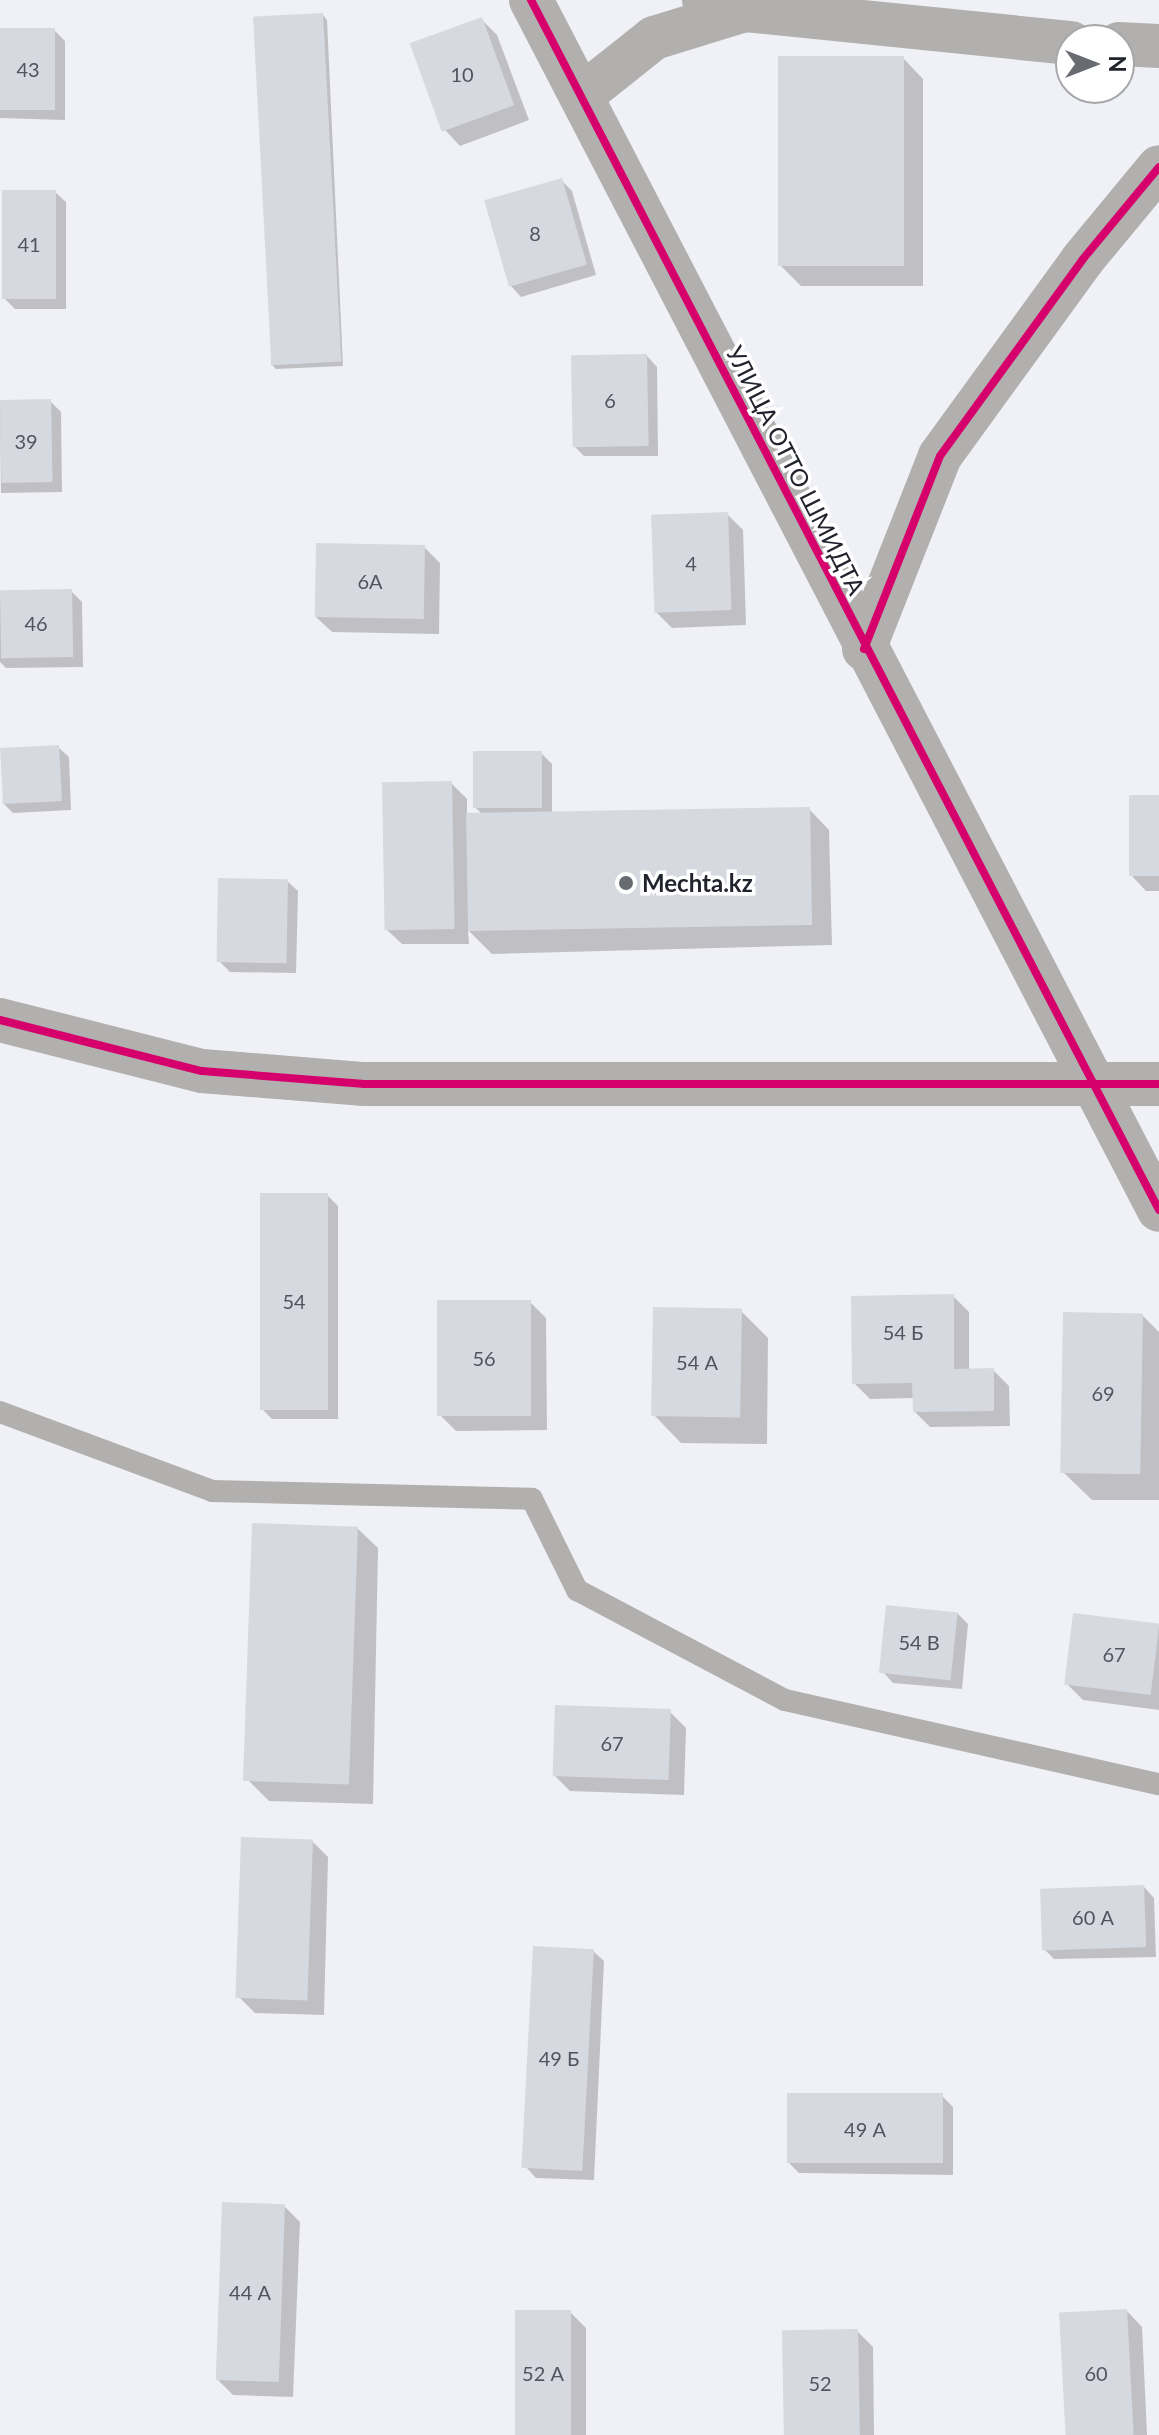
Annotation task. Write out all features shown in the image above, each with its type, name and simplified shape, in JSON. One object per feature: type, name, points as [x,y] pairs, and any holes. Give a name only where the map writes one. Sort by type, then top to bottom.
[{"type":"street","name":"УЛИЦА ОТТО ШМИДТА","points":[[531,0],[864,649],[1159,1210]]},
{"type":"street","points":[[581,96],[654,38],[725,5],[1055,41]]},
{"type":"street","points":[[1135,45],[1159,46]]},
{"type":"street","points":[[864,649],[940,456],[1083,259],[1159,167]]},
{"type":"street","points":[[0,1020],[202,1071],[364,1084],[1159,1084]]},
{"type":"lane","points":[[0,1412],[212,1491],[532,1499],[577,1590],[785,1700],[1159,1784]]},
{"type":"building","points":[[323,13],[341,362],[271,365],[253,17]]},
{"type":"building","points":[[482,17],[514,105],[442,132],[410,43]]},
{"type":"building","points":[[0,28],[55,28],[55,110],[0,110]]},
{"type":"building","points":[[778,56],[904,56],[904,266],[778,266]]},
{"type":"building","points":[[562,178],[587,265],[509,287],[484,200]]},
{"type":"building","points":[[2,190],[56,190],[56,299],[2,299]]},
{"type":"building","points":[[647,354],[649,446],[573,447],[571,355]]},
{"type":"building","points":[[51,399],[52,482],[1,483],[0,400]]},
{"type":"building","points":[[728,512],[731,610],[654,613],[651,515]]},
{"type":"building","points":[[316,543],[425,545],[424,619],[315,617]]},
{"type":"building","points":[[72,589],[73,657],[1,658],[0,590]]},
{"type":"building","points":[[59,745],[62,801],[3,804],[0,748]]},
{"type":"building","points":[[473,751],[542,751],[542,808],[473,808]]},
{"type":"building","points":[[452,781],[455,929],[385,930],[382,782]]},
{"type":"building","points":[[1129,795],[1159,795],[1159,876],[1129,876]]},
{"type":"building","points":[[810,807],[812,925],[468,931],[466,813]]},
{"type":"building","points":[[218,878],[288,879],[287,963],[217,962]]},
{"type":"building","points":[[260,1193],[328,1193],[328,1410],[260,1410]]},
{"type":"building","points":[[954,1294],[954,1369],[994,1368],[994,1411],[913,1412],[912,1383],[852,1384],[851,1296]]},
{"type":"building","points":[[437,1300],[531,1300],[531,1416],[437,1416]]},
{"type":"building","points":[[653,1307],[742,1309],[740,1418],[651,1416]]},
{"type":"building","points":[[1063,1312],[1143,1313],[1140,1474],[1060,1473]]},
{"type":"building","points":[[252,1523],[358,1527],[349,1785],[243,1781]]},
{"type":"building","points":[[886,1605],[958,1613],[950,1680],[879,1673]]},
{"type":"building","points":[[1073,1613],[1159,1624],[1151,1695],[1064,1684]]},
{"type":"building","points":[[555,1705],[671,1709],[668,1780],[553,1776]]},
{"type":"building","points":[[241,1837],[313,1840],[307,2000],[235,1998]]},
{"type":"building","points":[[1144,1885],[1146,1947],[1042,1951],[1040,1889]]},
{"type":"building","points":[[533,1946],[594,1949],[582,2171],[521,2168]]},
{"type":"building","points":[[787,2093],[943,2093],[943,2163],[787,2163]]},
{"type":"building","points":[[222,2202],[285,2204],[279,2382],[216,2380]]},
{"type":"building","points":[[1127,2309],[1134,2435],[1066,2435],[1059,2313]]},
{"type":"building","points":[[515,2310],[571,2310],[571,2435],[515,2435]]},
{"type":"building","points":[[858,2329],[860,2435],[784,2435],[782,2330]]},
{"type":"cycle path","points":[[531,0],[1159,1210]]},
{"type":"cycle path","points":[[864,649],[940,456],[1083,259],[1159,167]]},
{"type":"cycle path","points":[[0,1020],[202,1071],[364,1084],[1159,1084]]},
{"type":"place","name":"Mechta.kz","points":[[626,883]]}]
